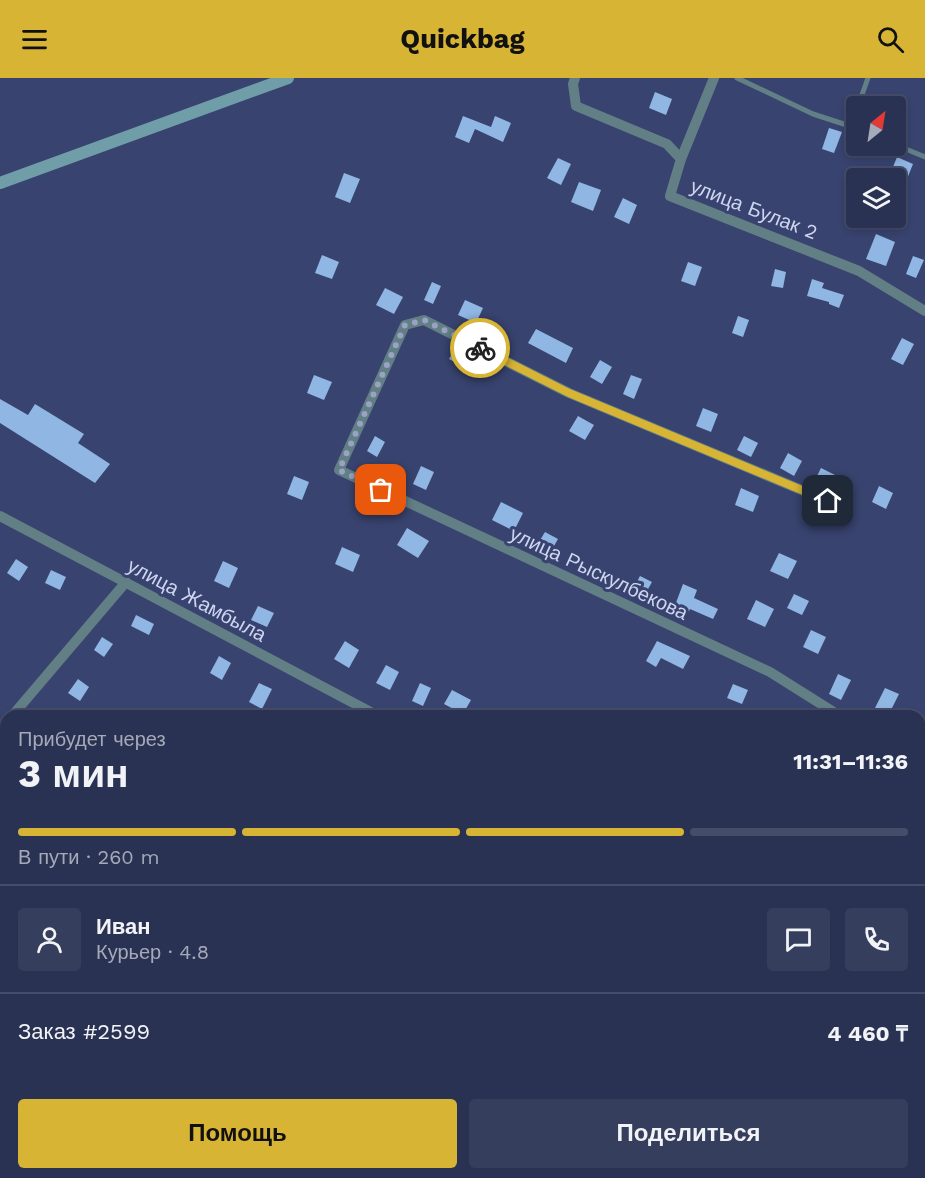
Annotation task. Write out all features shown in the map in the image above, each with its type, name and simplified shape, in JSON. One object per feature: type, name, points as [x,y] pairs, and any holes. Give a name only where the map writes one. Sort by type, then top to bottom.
[{"type":"main road","points":[[0,183],[288,78]]},
{"type":"street","name":"улица Булак 2","points":[[575,78],[573,84],[576,106],[667,144],[681,159],[670,196],[859,271],[925,311]]},
{"type":"street","points":[[681,159],[714,78]]},
{"type":"street","name":"улица Рыскулбекова","points":[[828,501],[569,393],[424,320],[405,325],[339,470],[770,672],[830,710]]},
{"type":"street","name":"улица Жамбыла","points":[[0,516],[367,710]]},
{"type":"street","points":[[17,710],[126,582]]},
{"type":"lane","points":[[737,78],[823,118],[846,125]]},
{"type":"lane","points":[[862,96],[868,78]]},
{"type":"lane","points":[[906,149],[925,157]]},
{"type":"building","points":[[655,92],[672,99],[666,115],[649,108]]},
{"type":"building","points":[[463,116],[491,127],[495,116],[511,123],[503,142],[475,129],[469,143],[455,137]]},
{"type":"building","points":[[829,128],[842,132],[834,153],[822,149]]},
{"type":"building","points":[[897,157],[913,164],[907,179],[906,168],[893,168]]},
{"type":"building","points":[[558,158],[571,164],[561,185],[547,178]]},
{"type":"building","points":[[344,173],[360,179],[350,203],[335,197]]},
{"type":"building","points":[[579,182],[601,190],[593,211],[571,202]]},
{"type":"building","points":[[623,198],[637,205],[629,224],[614,217]]},
{"type":"building","points":[[876,234],[895,242],[886,266],[866,259]]},
{"type":"building","points":[[322,255],[339,262],[332,279],[315,273]]},
{"type":"building","points":[[913,256],[924,260],[916,278],[906,274]]},
{"type":"building","points":[[688,262],[702,267],[695,286],[681,281]]},
{"type":"building","points":[[775,269],[786,272],[783,288],[771,286]]},
{"type":"building","points":[[812,279],[824,283],[822,288],[844,295],[839,308],[829,302],[807,296]]},
{"type":"building","points":[[432,282],[441,286],[433,304],[424,300]]},
{"type":"building","points":[[385,288],[403,297],[394,314],[376,305]]},
{"type":"building","points":[[465,300],[483,308],[476,323],[458,315]]},
{"type":"building","points":[[738,316],[749,320],[743,337],[732,333]]},
{"type":"building","points":[[536,329],[573,348],[566,363],[528,343]]},
{"type":"building","points":[[902,338],[914,344],[903,365],[891,359]]},
{"type":"building","points":[[456,346],[473,354],[466,368],[449,359]]},
{"type":"building","points":[[600,360],[612,367],[602,384],[590,377]]},
{"type":"building","points":[[314,375],[332,382],[324,400],[307,393]]},
{"type":"building","points":[[631,375],[642,379],[634,399],[623,394]]},
{"type":"building","points":[[0,399],[28,415],[35,404],[84,434],[78,443],[110,464],[95,483],[0,423]]},
{"type":"building","points":[[703,408],[718,414],[711,432],[696,426]]},
{"type":"building","points":[[578,416],[594,425],[585,440],[569,431]]},
{"type":"building","points":[[375,436],[385,442],[377,457],[367,451]]},
{"type":"building","points":[[744,436],[758,443],[751,457],[737,450]]},
{"type":"building","points":[[788,453],[802,461],[794,476],[780,468]]},
{"type":"building","points":[[421,466],[434,472],[426,490],[413,484]]},
{"type":"building","points":[[821,468],[837,476],[829,493],[812,486]]},
{"type":"building","points":[[294,476],[309,482],[302,500],[287,494]]},
{"type":"building","points":[[879,486],[893,493],[886,509],[872,502]]},
{"type":"building","points":[[741,488],[759,496],[753,512],[735,505]]},
{"type":"building","points":[[501,502],[523,513],[514,531],[492,520]]},
{"type":"building","points":[[407,528],[429,541],[418,558],[397,545]]},
{"type":"building","points":[[545,532],[558,539],[550,553],[537,545]]},
{"type":"building","points":[[342,547],[360,555],[353,572],[335,564]]},
{"type":"building","points":[[779,553],[797,561],[788,579],[770,571]]},
{"type":"building","points":[[16,559],[28,567],[19,581],[7,573]]},
{"type":"building","points":[[223,561],[238,568],[229,588],[214,581]]},
{"type":"building","points":[[51,570],[66,577],[60,590],[45,583]]},
{"type":"building","points":[[640,576],[652,582],[643,598],[632,591]]},
{"type":"building","points":[[683,584],[697,590],[694,598],[718,609],[713,619],[690,609],[688,613],[674,608]]},
{"type":"building","points":[[794,594],[809,601],[802,615],[787,608]]},
{"type":"building","points":[[756,600],[774,609],[765,627],[747,619]]},
{"type":"building","points":[[258,606],[274,613],[267,627],[251,620]]},
{"type":"building","points":[[136,615],[154,624],[149,635],[131,626]]},
{"type":"building","points":[[811,630],[826,637],[818,654],[803,647]]},
{"type":"building","points":[[102,637],[113,644],[104,657],[94,650]]},
{"type":"building","points":[[345,641],[359,650],[349,668],[334,659]]},
{"type":"building","points":[[657,641],[690,656],[683,669],[661,658],[656,667],[646,661]]},
{"type":"building","points":[[219,656],[231,663],[222,680],[210,673]]},
{"type":"building","points":[[386,665],[399,672],[390,690],[376,683]]},
{"type":"building","points":[[838,674],[851,680],[841,700],[829,694]]},
{"type":"building","points":[[78,679],[89,687],[80,701],[68,693]]},
{"type":"building","points":[[259,683],[272,689],[262,709],[249,702]]},
{"type":"building","points":[[420,683],[431,688],[423,706],[412,701]]},
{"type":"building","points":[[733,684],[748,690],[742,704],[727,698]]},
{"type":"building","points":[[885,688],[899,694],[891,710],[874,710]]},
{"type":"building","points":[[452,690],[471,700],[465,710],[455,710],[444,704]]},
{"type":"way so far","points":[[381,490],[339,470],[405,325],[424,320],[480,348]]},
{"type":"route","points":[[480,348],[569,393],[828,501]]}]
